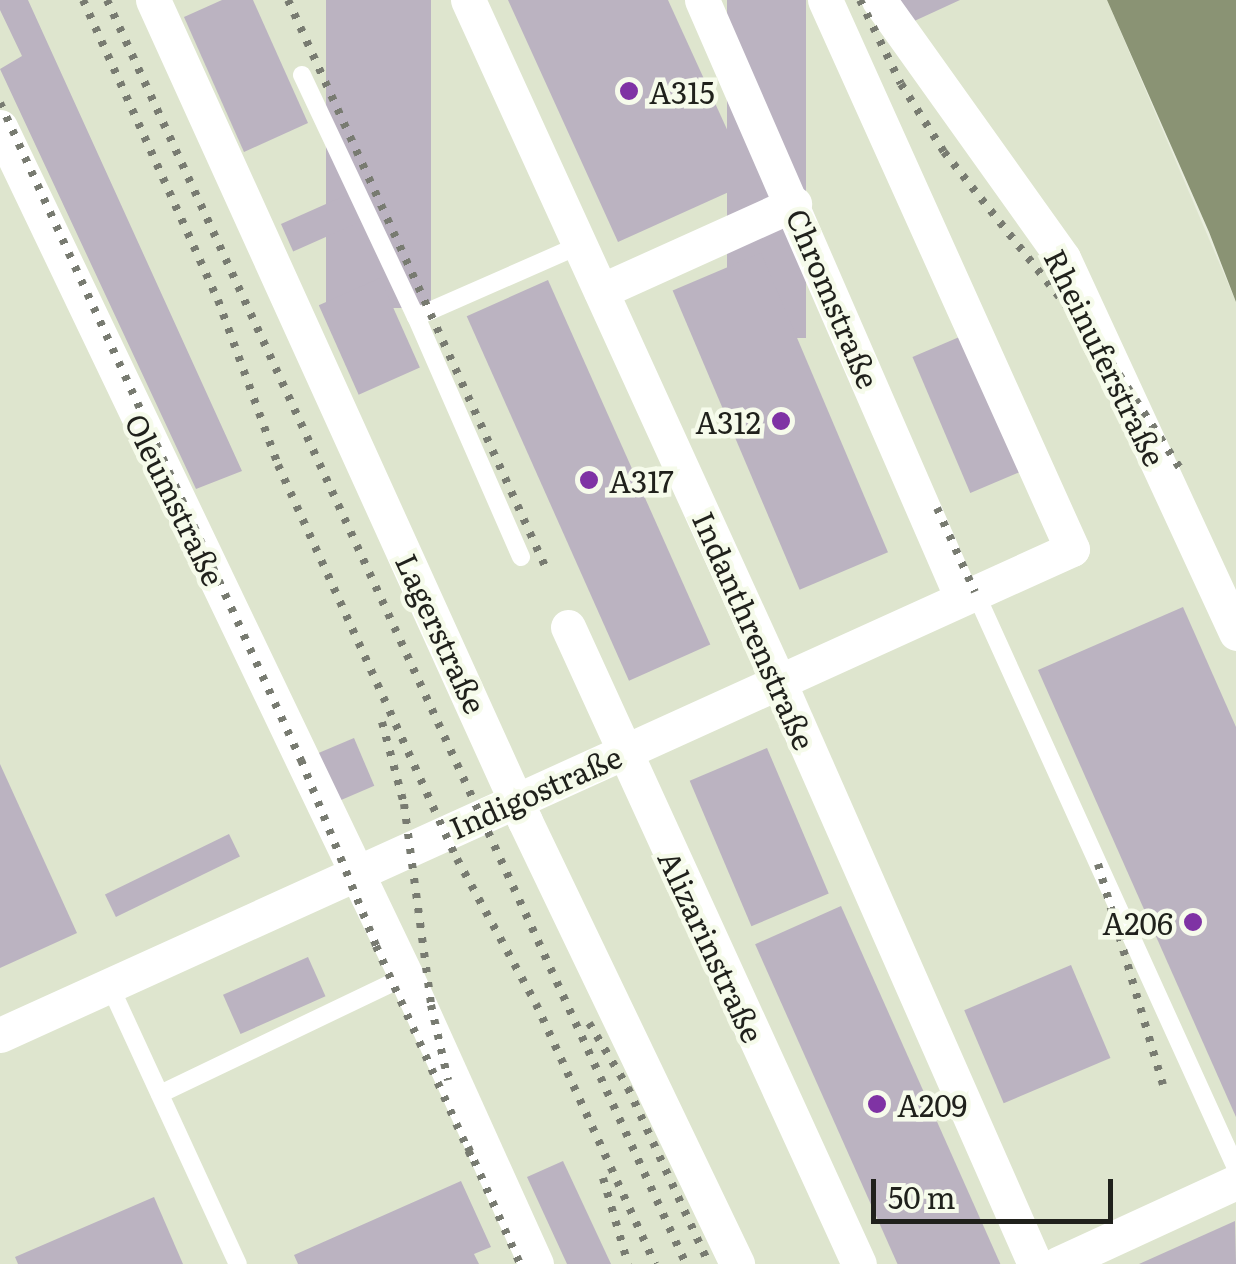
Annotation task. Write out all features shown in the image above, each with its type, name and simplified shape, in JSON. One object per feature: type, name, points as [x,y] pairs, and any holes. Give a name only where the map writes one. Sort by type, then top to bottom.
[{"type":"street","name":"Lagerstraße","points":[[152,0],[518,799],[737,1264]]},
{"type":"street","name":"Indanthrenstraße","points":[[468,0],[778,680],[1035,1264]]},
{"type":"street","name":"Chromstraße","points":[[702,0],[969,596]]},
{"type":"street","name":"Indigostraße","points":[[0,1035],[1072,549],[826,0]]},
{"type":"street","name":"Rheinuferstraße","points":[[878,0],[1064,258],[1236,633]]},
{"type":"street","name":"Oleumstraße","points":[[0,126],[406,976],[536,1264]]},
{"type":"street","points":[[601,291],[794,204]]},
{"type":"street","name":"Alizarinstraße","points":[[568,627],[859,1264]]},
{"type":"street","points":[[1058,1264],[1236,1182]]},
{"type":"lane","points":[[302,76],[416,317],[521,557]]},
{"type":"lane","points":[[416,317],[580,245]]},
{"type":"lane","points":[[969,596],[1236,1168]]},
{"type":"lane","points":[[160,1094],[406,976]]},
{"type":"lane","points":[[109,984],[238,1264]]},
{"type":"shaded area","points":[[0,0],[1107,0],[1236,302],[1236,1264],[0,1264]]},
{"type":"shaded area","points":[[1107,0],[1236,0],[1236,302],[1209,232]]},
{"type":"building","points":[[0,0],[28,0],[242,471],[196,489],[0,69],[22,56],[0,10]]},
{"type":"building","points":[[222,0],[253,0],[308,123],[244,152],[184,17]]},
{"type":"building","points":[[326,0],[431,0],[431,308],[326,308]]},
{"type":"building","name":"A315","points":[[508,0],[668,0],[751,182],[618,242]]},
{"type":"building","points":[[727,0],[806,0],[806,338],[727,338]]},
{"type":"building","points":[[899,0],[960,0],[910,23]]},
{"type":"building","points":[[344,196],[356,223],[293,251],[281,224]]},
{"type":"building","name":"A312","points":[[761,253],[888,552],[800,590],[673,291]]},
{"type":"building","points":[[380,278],[420,368],[359,395],[319,305]]},
{"type":"building","name":"A317","points":[[548,280],[710,645],[629,681],[467,316]]},
{"type":"building","points":[[964,335],[1022,471],[970,493],[912,357]]},
{"type":"building","name":"A206","points":[[1183,607],[1236,727],[1236,1117],[1038,670]]},
{"type":"building","points":[[354,738],[374,786],[335,803],[314,755]]},
{"type":"building","points":[[767,748],[829,893],[751,926],[690,781]]},
{"type":"building","points":[[0,764],[77,933],[0,968]]},
{"type":"building","points":[[229,834],[240,856],[116,917],[105,894]]},
{"type":"building","name":"A209","points":[[841,906],[1000,1264],[897,1264],[755,944]]},
{"type":"building","points":[[308,957],[325,996],[241,1034],[223,995]]},
{"type":"building","points":[[1071,965],[1110,1058],[1004,1103],[964,1010]]},
{"type":"building","points":[[563,1161],[611,1264],[567,1264],[527,1177]]},
{"type":"building","points":[[461,1181],[491,1247],[474,1254],[479,1264],[298,1264],[294,1255]]},
{"type":"building","points":[[154,1197],[183,1264],[18,1264],[15,1257]]},
{"type":"building","points":[[1235,1221],[1236,1264],[1139,1264]]},
{"type":"railway","points":[[83,0],[218,300],[278,465],[457,859],[536,1004],[655,1264]]},
{"type":"railway","points":[[107,0],[686,1264]]},
{"type":"railway","points":[[288,0],[545,566]]},
{"type":"railway","points":[[860,0],[901,84],[944,152],[1111,362],[1183,473]]},
{"type":"railway","points":[[0,103],[301,760],[376,946],[473,1161]]},
{"type":"railway","points":[[937,508],[975,592]]},
{"type":"railway","points":[[382,722],[404,804],[431,1005],[448,1080]]},
{"type":"railway","points":[[1098,864],[1163,1085]]},
{"type":"railway","points":[[589,1023],[628,1088],[709,1264]]},
{"type":"railway","points":[[468,1147],[520,1264]]},
{"type":"railway","points":[[603,1178],[628,1264]]},
{"type":"place","name":"A315","points":[[629,91]]},
{"type":"place","name":"A312","points":[[781,421]]},
{"type":"place","name":"A317","points":[[589,480]]},
{"type":"place","name":"A206","points":[[1193,922]]},
{"type":"place","name":"A209","points":[[877,1104]]}]
